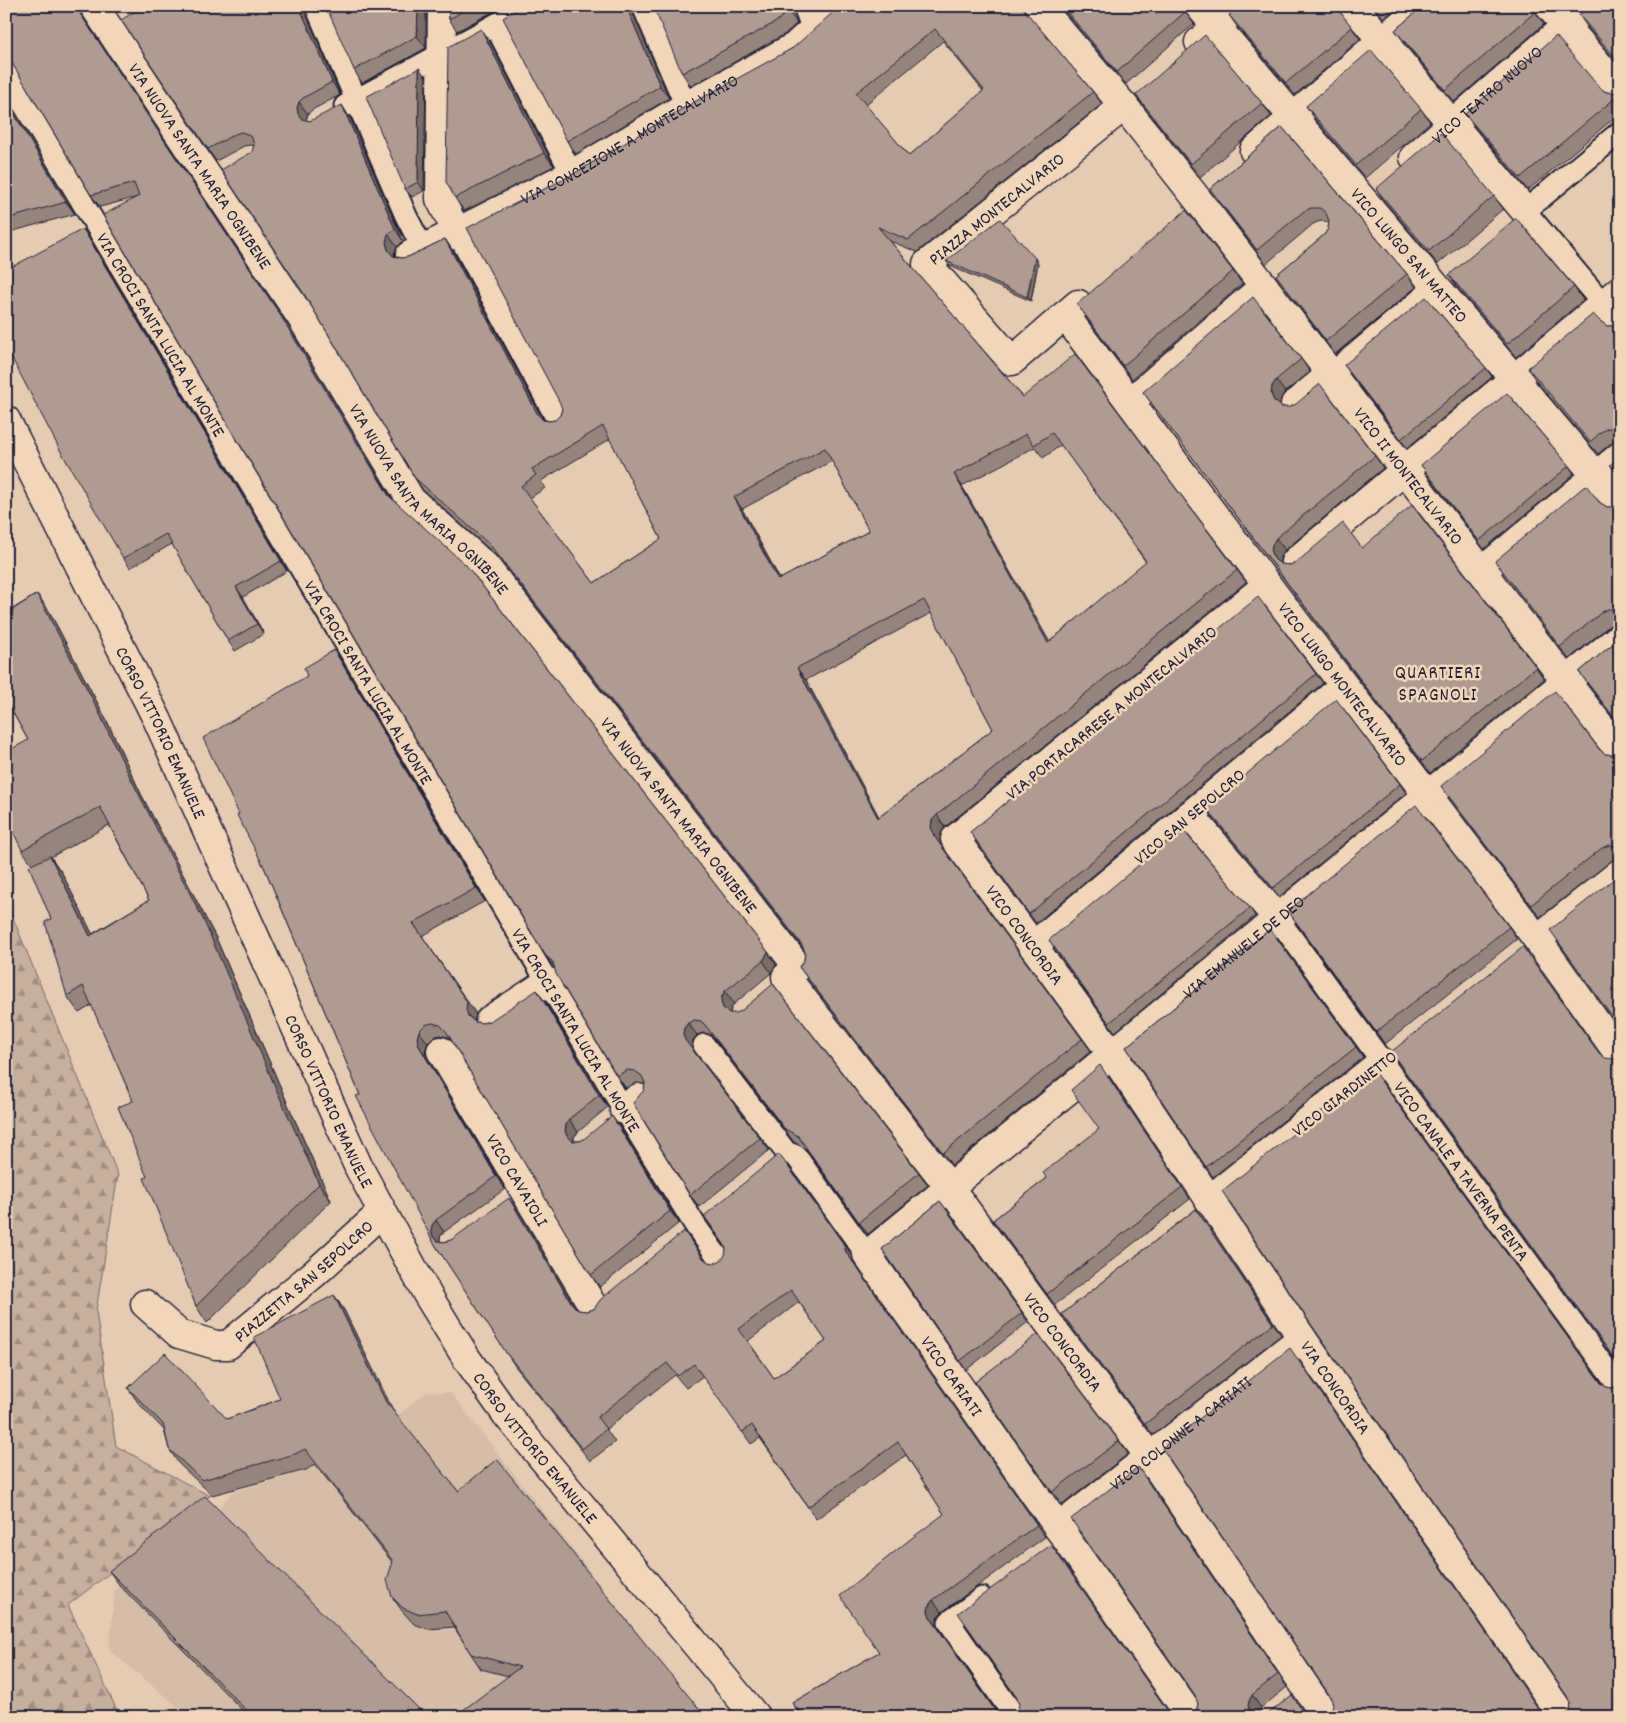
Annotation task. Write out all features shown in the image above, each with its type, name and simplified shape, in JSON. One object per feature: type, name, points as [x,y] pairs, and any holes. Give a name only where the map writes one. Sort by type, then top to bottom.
[{"type":"street","name":"VIA NUOVA SANTA MARIA OGNIBENE","points":[[94,6],[118,25],[218,174],[307,314],[411,500],[486,567],[785,978]]},
{"type":"street","points":[[442,6],[440,199],[456,232]]},
{"type":"street","name":"VIA CONCEZIONE A MONTECALVARIO","points":[[416,252],[572,174],[686,106],[794,47],[808,18],[839,6]]},
{"type":"street","name":"VICO LUNGO SAN MATTEO","points":[[1199,6],[1620,504]]},
{"type":"street","points":[[1180,57],[1238,6]]},
{"type":"street","points":[[1353,6],[1526,211],[1503,230]]},
{"type":"street","points":[[1176,219],[1422,6]]},
{"type":"street","name":"VICO TEATRO NUOVO","points":[[1363,201],[1452,124],[1558,16],[1588,6]]},
{"type":"street","points":[[1048,9],[1198,200]]},
{"type":"street","points":[[1558,16],[1620,90]]},
{"type":"street","points":[[1124,106],[1145,88]]},
{"type":"street","name":"PIAZZA MONTECALVARIO","points":[[1094,290],[1012,361],[927,264],[1124,106]]},
{"type":"street","name":"VICO II MONTECALVARIO","points":[[1198,200],[1620,752]]},
{"type":"street","points":[[1130,402],[1286,268]]},
{"type":"street","points":[[1435,287],[1458,268]]},
{"type":"street","points":[[1295,562],[1514,379],[1614,306]]},
{"type":"street","name":"VICO LUNGO MONTECALVARIO","points":[[1065,315],[1428,795],[1529,946],[1620,1056]]},
{"type":"street","points":[[1295,404],[1331,374]]},
{"type":"street","name":"CORSO VITTORIO EMANUELE","points":[[6,420],[157,719],[359,1168],[428,1294],[468,1359],[506,1414],[756,1717]]},
{"type":"street","points":[[1482,571],[1620,456]]},
{"type":"street","name":"VIA PORTACARRESE A MONTECALVARIO","points":[[955,839],[1268,585]]},
{"type":"street","name":"VIA EMANUELE DE DEO","points":[[867,1255],[1620,636]]},
{"type":"street","name":"VICO SAN SEPOLCRO","points":[[1033,946],[1344,686]]},
{"type":"street","name":"VICO CANALE A TAVERNA PENTA","points":[[1190,815],[1278,919]]},
{"type":"street","name":"VICO CONCORDIA","points":[[955,839],[1112,1054]]},
{"type":"street","points":[[1529,946],[1620,873]]},
{"type":"street","name":"VICO CONCORDIA","points":[[785,978],[950,1188],[1150,1457],[1299,1693],[1326,1717]]},
{"type":"street","points":[[490,1020],[548,982]]},
{"type":"street","name":"VICO CAVAIOLI","points":[[441,1051],[523,1190],[601,1302]]},
{"type":"street","name":"VIA CONCORDIA","points":[[1112,1054],[1201,1206],[1302,1338],[1564,1717]]},
{"type":"street","name":"VICO GIARDINETTO","points":[[1201,1206],[1390,1056]]},
{"type":"street","name":"PIAZZETTA SAN SEPOLCRO","points":[[145,1304],[179,1334],[216,1345],[228,1345],[315,1273],[382,1212]]},
{"type":"street","name":"VICO CARIATI","points":[[867,1255],[971,1386],[1058,1538],[1190,1717]]},
{"type":"street","name":"VICO COLONNE A CARIATI","points":[[1058,1538],[1150,1457],[1302,1338]]},
{"type":"lane","points":[[316,6],[406,216],[416,252]]},
{"type":"lane","points":[[326,116],[530,6]]},
{"type":"lane","points":[[643,6],[686,106]]},
{"type":"lane","points":[[495,25],[572,174]]},
{"type":"lane","name":"VIA CROCI SANTA LUCIA AL MONTE","points":[[6,72],[13,98],[624,1110],[722,1263]]},
{"type":"lane","points":[[1614,306],[1526,211],[1620,132]]},
{"type":"lane","points":[[456,232],[558,422]]},
{"type":"lane","points":[[1331,374],[1435,287]]},
{"type":"lane","name":"VICO CANALE A TAVERNA PENTA","points":[[1278,919],[1390,1056],[1620,1388]]},
{"type":"lane","name":"VICO CARIATI","points":[[704,1045],[778,1158],[796,1156],[867,1255]]},
{"type":"lane","points":[[995,1588],[949,1622],[1015,1717]]},
{"type":"shaded area","points":[[426,1392],[451,1393],[664,1667],[674,1717],[190,1717],[109,1650],[115,1590],[216,1512],[232,1492],[300,1473],[401,1413]]},
{"type":"green space","points":[[6,901],[118,1175],[96,1311],[116,1446],[210,1496],[68,1605],[120,1717],[6,1717]]},
{"type":"building","points":[[6,6],[75,6],[279,313],[389,496],[466,565],[768,952],[763,961],[725,991],[721,1002],[723,1008],[729,1013],[741,1011],[773,984],[919,1173],[859,1222],[798,1136],[785,1129],[705,1025],[701,1021],[694,1020],[684,1028],[685,1040],[760,1138],[690,1195],[633,1103],[644,1090],[645,1083],[642,1076],[635,1071],[627,1070],[617,1076],[556,974],[553,962],[546,956],[539,945],[103,215],[139,196],[134,183],[91,195],[6,53]]},
{"type":"building","points":[[144,6],[299,6],[332,82],[303,98],[297,108],[298,114],[302,119],[310,121],[342,105],[395,229],[388,234],[386,242],[388,250],[393,256],[408,257],[445,239],[538,415],[543,420],[549,421],[555,420],[560,415],[562,409],[560,403],[467,228],[570,176],[685,107],[793,48],[840,6],[1021,6],[1093,92],[908,240],[878,227],[1023,397],[1075,354],[1237,570],[932,820],[931,828],[934,836],[1082,1039],[943,1153],[799,967],[804,960],[805,952],[802,945],[490,545],[415,478],[306,297],[221,170],[252,152],[254,145],[252,138],[241,132],[208,149],[121,20]],"holes":[[[935,29],[984,90],[909,156],[856,93]],[[603,426],[661,539],[594,583],[521,486],[536,475],[532,469]],[[1052,433],[1146,561],[1048,643],[954,474],[1026,434],[1034,445]],[[825,448],[869,531],[778,580],[734,497]],[[924,600],[993,729],[878,818],[797,668]]]},
{"type":"building","points":[[326,6],[418,6],[417,36],[354,70]]},
{"type":"building","points":[[449,6],[472,6],[449,19]]},
{"type":"building","points":[[522,6],[626,6],[660,86],[567,141],[503,18]]},
{"type":"building","points":[[653,6],[787,6],[788,11],[776,22],[682,73]]},
{"type":"building","points":[[1062,6],[1181,6],[1185,12],[1117,72]]},
{"type":"building","points":[[1240,6],[1335,6],[1352,27],[1286,83],[1229,15]]},
{"type":"building","points":[[1423,6],[1531,6],[1535,12],[1445,90],[1395,30]]},
{"type":"building","points":[[1590,6],[1620,6],[1620,63],[1579,15]]},
{"type":"building","points":[[481,29],[544,153],[455,198],[446,182],[448,47]]},
{"type":"building","points":[[1205,35],[1262,103],[1191,164],[1136,95]]},
{"type":"building","points":[[1556,36],[1600,88],[1606,92],[1614,93],[1620,90],[1620,94],[1520,178],[1465,114]]},
{"type":"building","points":[[1371,50],[1421,109],[1356,165],[1306,106]]},
{"type":"building","points":[[419,68],[418,182],[405,189],[366,97]]},
{"type":"building","points":[[6,100],[66,202],[6,219]]},
{"type":"building","points":[[1282,127],[1407,274],[1326,341],[1276,275],[1324,235],[1328,229],[1329,221],[1326,213],[1320,208],[1311,208],[1304,211],[1257,250],[1210,189]]},
{"type":"building","points":[[1441,133],[1494,196],[1429,251],[1376,189]]},
{"type":"building","points":[[1186,210],[1233,271],[1123,366],[1077,304]]},
{"type":"building","points":[[1516,218],[1574,287],[1507,344],[1449,275]]},
{"type":"building","points":[[1000,219],[1035,258],[1027,297],[946,261]]},
{"type":"building","points":[[83,229],[281,561],[236,587],[257,624],[228,641],[166,534],[123,558],[60,450],[6,347],[6,270]]},
{"type":"building","points":[[1253,297],[1301,359],[1276,380],[1272,386],[1271,394],[1274,401],[1282,407],[1290,407],[1320,384],[1375,456],[1276,538],[1272,545],[1271,553],[1275,560],[1281,564],[1290,565],[1297,562],[1343,523],[1362,548],[1412,505],[1536,667],[1422,761],[1143,392]]},
{"type":"building","points":[[1426,297],[1486,368],[1401,439],[1344,365]]},
{"type":"building","points":[[1593,314],[1607,326],[1615,326],[1620,323],[1620,431],[1608,428],[1590,442],[1528,368]]},
{"type":"building","points":[[1507,393],[1569,466],[1479,541],[1421,465]]},
{"type":"building","points":[[1620,457],[1620,477],[1610,465]]},
{"type":"building","points":[[1586,485],[1599,502],[1607,507],[1614,507],[1620,504],[1620,612],[1608,609],[1602,612],[1560,647],[1495,561]]},
{"type":"building","points":[[37,594],[95,704],[204,921],[319,1184],[196,1306],[144,1178],[147,1177],[118,1107],[133,1101],[83,986],[67,996],[45,922],[51,919],[29,866],[50,856],[90,936],[149,900],[100,807],[22,850],[6,817],[6,752],[28,740],[6,700],[6,606],[9,612]]},
{"type":"building","points":[[1258,597],[1316,674],[1029,914],[970,832]]},
{"type":"building","points":[[1620,638],[1620,725],[1579,672]]},
{"type":"building","points":[[334,650],[476,888],[413,923],[467,1002],[468,1016],[475,1022],[483,1023],[490,1021],[537,990],[599,1095],[569,1119],[565,1131],[567,1136],[573,1141],[580,1141],[612,1116],[670,1211],[591,1275],[446,1031],[440,1025],[432,1023],[425,1025],[419,1031],[417,1038],[419,1046],[496,1176],[436,1220],[431,1230],[433,1237],[438,1241],[444,1242],[451,1240],[509,1198],[572,1304],[578,1310],[586,1311],[594,1309],[600,1300],[684,1231],[703,1258],[708,1262],[715,1263],[721,1261],[726,1249],[704,1216],[779,1154],[843,1243],[846,1252],[1037,1525],[933,1600],[929,1605],[928,1611],[930,1617],[996,1712],[1005,1717],[804,1717],[792,1703],[879,1652],[840,1596],[944,1514],[898,1442],[808,1507],[752,1425],[742,1432],[694,1364],[678,1376],[667,1363],[597,1417],[606,1429],[582,1449],[507,1354],[434,1243],[356,1096],[360,1095],[265,869],[237,815],[239,814],[203,738],[307,676],[304,668]],"holes":[[[791,1290],[826,1341],[774,1378],[739,1329]]]},
{"type":"building","points":[[1555,691],[1599,749],[1605,754],[1614,755],[1620,752],[1620,848],[1609,845],[1602,848],[1531,905],[1441,786]]},
{"type":"building","points":[[1336,699],[1400,784],[1273,888],[1206,808]]},
{"type":"building","points":[[1416,805],[1509,927],[1376,1032],[1288,911]]},
{"type":"building","points":[[1182,829],[1250,908],[1109,1023],[1049,940]]},
{"type":"building","points":[[1620,874],[1620,1028],[1550,930]]},
{"type":"building","points":[[1270,929],[1356,1047],[1206,1167],[1126,1047]]},
{"type":"building","points":[[1523,947],[1599,1053],[1605,1058],[1613,1059],[1620,1057],[1620,1366],[1391,1052]]},
{"type":"building","points":[[1100,1065],[1182,1187],[1047,1294],[993,1220],[1047,1178],[1043,1173],[1099,1129],[1071,1090]]},
{"type":"building","points":[[1373,1070],[1601,1383],[1606,1387],[1612,1388],[1620,1384],[1620,1402],[1615,1406],[1614,1410],[1620,1418],[1620,1717],[1564,1717],[1569,1711],[1570,1703],[1567,1696],[1306,1317],[1222,1191]]},
{"type":"building","points":[[940,1201],[1022,1313],[960,1361],[882,1249]]},
{"type":"building","points":[[1196,1209],[1273,1324],[1145,1424],[1062,1314]]},
{"type":"building","points":[[334,1295],[386,1402],[458,1491],[497,1459],[706,1717],[454,1717],[520,1667],[471,1654],[445,1611],[417,1614],[403,1608],[392,1597],[387,1580],[393,1561],[305,1449],[295,1454],[202,1480],[169,1449],[163,1424],[128,1388],[165,1353],[227,1419],[280,1399],[254,1337]]},
{"type":"building","points":[[1038,1334],[1119,1441],[1052,1492],[975,1382]]},
{"type":"building","points":[[1290,1348],[1545,1717],[1327,1717],[1331,1712],[1333,1704],[1330,1696],[1162,1448]]},
{"type":"building","points":[[1138,1467],[1278,1674],[1252,1695],[1249,1701],[1250,1712],[1260,1717],[1192,1717],[1196,1712],[1198,1704],[1195,1696],[1071,1519]]},
{"type":"building","points":[[205,1496],[427,1717],[253,1717],[109,1571]]},
{"type":"building","points":[[1051,1545],[1173,1717],[1008,1717],[1014,1715],[1018,1710],[1017,1698],[958,1613]]},
{"type":"building","points":[[1292,1695],[1308,1717],[1263,1717],[1268,1714]]},
{"type":"district","name":"QUARTIERI SPAGNOLI","points":[[1438,682]]}]
